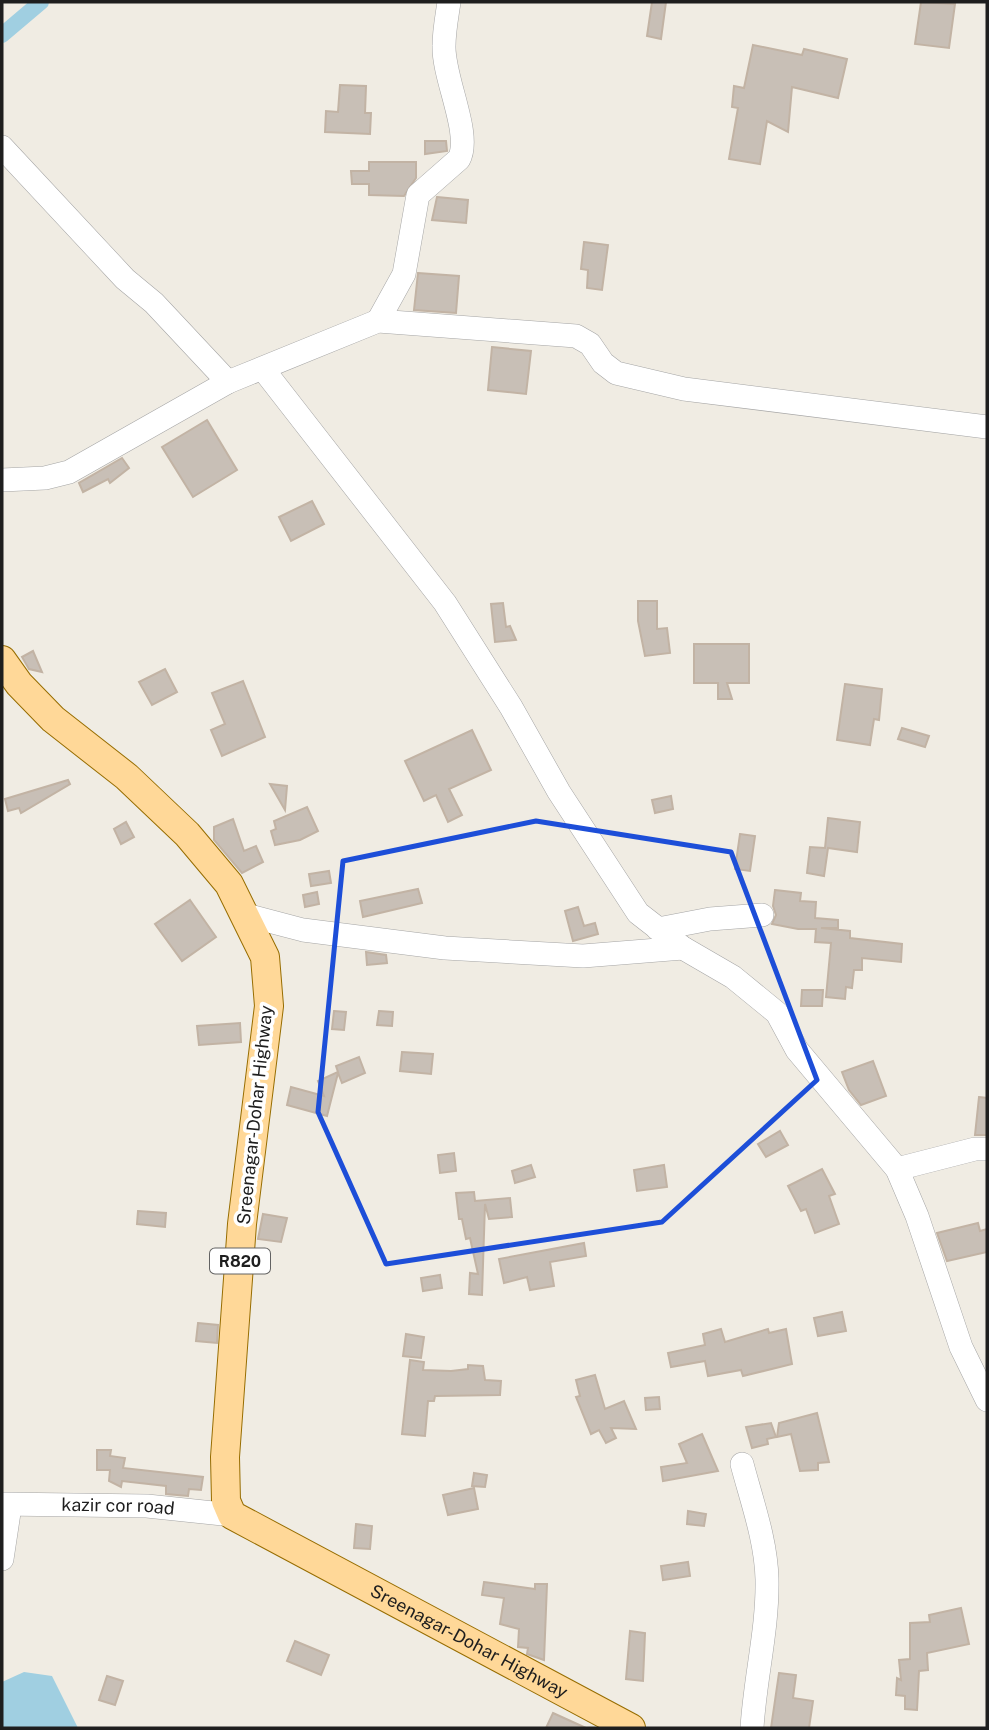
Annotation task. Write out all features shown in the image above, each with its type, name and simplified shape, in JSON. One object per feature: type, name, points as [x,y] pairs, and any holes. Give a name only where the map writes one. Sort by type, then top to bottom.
[{"type":"main road","name":"Sreenagar-Dohar Highway","points":[[2,660],[19,684],[53,719],[127,777],[187,834],[229,884],[265,957],[269,1006],[242,1224],[226,1445],[226,1501],[232,1515],[631,1728]]},
{"type":"street","points":[[378,321],[404,274],[418,195],[459,159],[463,152],[463,137],[449,87],[443,46],[449,2]]},
{"type":"street","points":[[2,147],[125,279],[154,303],[228,382]]},
{"type":"street","points":[[2,480],[45,478],[69,472],[228,382],[378,321],[576,336],[590,344],[603,363],[616,373],[684,389],[987,426]]},
{"type":"street","points":[[263,369],[444,603],[638,913],[683,948],[733,977],[777,1013],[797,1049],[897,1170],[917,1216],[961,1346],[987,1400]]},
{"type":"street","points":[[246,915],[303,930],[445,948],[583,956],[683,948]]},
{"type":"street","points":[[657,929],[710,919],[762,915]]},
{"type":"street","points":[[897,1170],[975,1149],[987,1149]]},
{"type":"street","points":[[741,1464],[761,1531],[767,1578],[764,1634],[752,1728]]},
{"type":"street","points":[[2,1559],[6,1505]]},
{"type":"street","name":"kazir cor road","points":[[6,1505],[148,1506],[232,1515]]},
{"type":"highlighted area","points":[[536,821],[731,852],[817,1080],[662,1222],[386,1264],[318,1112],[343,861]]},
{"type":"water","points":[[24,1672],[52,1676],[78,1728],[2,1728],[2,1682]]},
{"type":"building","points":[[652,2],[666,2],[661,39],[647,36]]},
{"type":"building","points":[[921,2],[955,4],[949,48],[915,44]]},
{"type":"building","points":[[753,45],[802,55],[804,49],[847,59],[838,98],[792,87],[788,132],[767,121],[760,164],[729,159],[738,108],[732,107],[734,86],[744,88]]},
{"type":"building","points":[[340,85],[366,86],[365,113],[371,113],[370,134],[325,132],[326,111],[338,112]]},
{"type":"building","points":[[425,141],[446,141],[447,151],[425,154]]},
{"type":"building","points":[[369,162],[416,162],[416,178],[404,196],[369,195],[369,184],[352,184],[351,171],[369,171]]},
{"type":"building","points":[[437,197],[468,200],[466,223],[432,220]]},
{"type":"building","points":[[584,242],[608,245],[602,290],[587,288],[588,270],[581,269]]},
{"type":"building","points":[[418,273],[459,276],[456,313],[414,310]]},
{"type":"building","points":[[492,347],[531,351],[526,394],[488,390]]},
{"type":"building","points":[[207,420],[237,470],[193,497],[162,447]]},
{"type":"building","points":[[122,458],[129,468],[110,483],[108,479],[83,492],[79,483]]},
{"type":"building","points":[[312,501],[324,524],[291,541],[279,517]]},
{"type":"building","points":[[638,601],[657,601],[657,629],[667,628],[670,653],[645,656],[638,621]]},
{"type":"building","points":[[503,603],[506,627],[510,626],[516,640],[495,642],[491,604]]},
{"type":"building","points":[[694,644],[749,644],[749,683],[727,683],[732,699],[718,699],[718,683],[694,683]]},
{"type":"building","points":[[33,651],[42,672],[29,669],[22,657]]},
{"type":"building","points":[[165,669],[177,692],[152,705],[139,682]]},
{"type":"building","points":[[243,681],[265,737],[222,756],[211,730],[225,724],[212,693]]},
{"type":"building","points":[[845,684],[882,689],[879,720],[874,719],[870,745],[837,740]]},
{"type":"building","points":[[902,728],[929,736],[925,747],[898,739]]},
{"type":"building","points":[[472,730],[491,770],[449,789],[462,815],[448,822],[436,795],[424,801],[405,761]]},
{"type":"building","points":[[68,780],[70,784],[21,813],[19,808],[8,811],[5,799]]},
{"type":"building","points":[[270,784],[287,786],[285,810]]},
{"type":"building","points":[[671,796],[673,809],[655,813],[652,800]]},
{"type":"building","points":[[307,807],[318,831],[300,840],[275,845],[271,831],[276,829],[274,821]]},
{"type":"building","points":[[828,818],[860,822],[857,852],[828,848],[824,876],[807,873],[810,847],[825,848]]},
{"type":"building","points":[[233,819],[244,851],[256,846],[263,862],[242,873],[214,840],[214,827]]},
{"type":"building","points":[[126,822],[134,837],[121,844],[114,829]]},
{"type":"building","points":[[740,834],[755,836],[750,871],[735,869]]},
{"type":"building","points":[[329,871],[331,883],[311,886],[309,874]]},
{"type":"building","points":[[418,889],[422,903],[363,917],[360,901]]},
{"type":"building","points":[[775,890],[801,893],[800,901],[816,902],[815,918],[838,920],[838,928],[821,928],[850,931],[850,938],[902,944],[901,962],[862,958],[862,970],[854,970],[852,988],[846,987],[845,999],[826,997],[831,943],[815,942],[816,929],[772,924],[776,915],[773,906]]},
{"type":"building","points":[[317,892],[319,904],[305,907],[303,895]]},
{"type":"building","points":[[190,900],[216,937],[182,961],[155,924]]},
{"type":"building","points":[[578,907],[584,926],[595,923],[598,934],[573,941],[565,911]]},
{"type":"building","points":[[366,952],[386,955],[387,963],[367,965]]},
{"type":"building","points":[[802,990],[823,990],[822,1006],[801,1006]]},
{"type":"building","points":[[334,1011],[346,1012],[344,1030],[332,1029]]},
{"type":"building","points":[[379,1011],[393,1012],[392,1026],[377,1025]]},
{"type":"building","points":[[240,1023],[241,1042],[199,1045],[197,1026]]},
{"type":"building","points":[[402,1052],[433,1054],[431,1074],[400,1071]]},
{"type":"building","points":[[359,1057],[365,1073],[342,1083],[338,1073],[327,1116],[287,1105],[291,1087],[324,1096],[318,1081],[338,1072],[336,1066]]},
{"type":"building","points":[[873,1061],[886,1096],[861,1105],[849,1090],[842,1072]]},
{"type":"building","points":[[979,1097],[987,1098],[987,1135],[975,1135]]},
{"type":"building","points":[[780,1131],[788,1145],[766,1157],[758,1144]]},
{"type":"building","points":[[454,1153],[456,1171],[440,1173],[438,1155]]},
{"type":"building","points":[[531,1165],[535,1177],[515,1183],[512,1171]]},
{"type":"building","points":[[664,1165],[667,1187],[637,1191],[634,1170]]},
{"type":"building","points":[[822,1169],[835,1194],[829,1196],[839,1224],[815,1233],[806,1209],[801,1211],[788,1186]]},
{"type":"building","points":[[474,1192],[475,1201],[510,1198],[512,1217],[489,1219],[485,1204],[482,1295],[469,1294],[470,1273],[478,1274],[470,1238],[466,1239],[462,1219],[459,1219],[456,1193]]},
{"type":"building","points":[[138,1211],[166,1213],[165,1227],[137,1224]]},
{"type":"building","points":[[263,1214],[287,1218],[281,1242],[258,1239]]},
{"type":"building","points":[[978,1223],[980,1231],[987,1229],[987,1252],[947,1261],[937,1233]]},
{"type":"building","points":[[584,1243],[586,1256],[550,1262],[554,1286],[530,1290],[527,1277],[504,1283],[499,1259]]},
{"type":"building","points":[[440,1275],[442,1288],[423,1291],[421,1278]]},
{"type":"building","points":[[842,1312],[846,1331],[818,1336],[814,1318]]},
{"type":"building","points":[[198,1323],[218,1325],[217,1343],[196,1341]]},
{"type":"building","points":[[721,1329],[725,1342],[768,1329],[769,1333],[786,1329],[792,1364],[743,1376],[741,1370],[708,1376],[705,1361],[671,1367],[668,1353],[705,1345],[703,1334]]},
{"type":"building","points":[[406,1334],[424,1337],[421,1358],[403,1356]]},
{"type":"building","points":[[410,1360],[424,1362],[423,1370],[451,1371],[468,1369],[468,1365],[483,1366],[485,1380],[501,1381],[500,1395],[435,1396],[434,1401],[428,1401],[425,1436],[402,1434]]},
{"type":"building","points":[[595,1375],[605,1409],[624,1401],[636,1429],[611,1428],[616,1438],[606,1443],[599,1430],[591,1434],[576,1397],[580,1396],[576,1380]]},
{"type":"building","points":[[659,1397],[660,1409],[646,1410],[645,1398]]},
{"type":"building","points":[[817,1413],[829,1462],[818,1463],[818,1470],[800,1471],[791,1434],[777,1437],[779,1423]]},
{"type":"building","points":[[771,1423],[776,1437],[767,1439],[768,1444],[752,1448],[746,1427]]},
{"type":"building","points":[[702,1434],[718,1471],[663,1481],[661,1467],[687,1463],[679,1444]]},
{"type":"building","points":[[97,1450],[111,1450],[110,1456],[125,1458],[123,1468],[203,1477],[201,1490],[189,1489],[188,1496],[166,1494],[166,1486],[122,1481],[121,1487],[109,1481],[110,1470],[97,1470]]},
{"type":"building","points":[[474,1473],[487,1475],[485,1487],[472,1486]]},
{"type":"building","points":[[474,1488],[478,1509],[448,1515],[443,1495]]},
{"type":"building","points":[[688,1511],[706,1514],[704,1526],[687,1524]]},
{"type":"building","points":[[356,1524],[372,1526],[370,1549],[354,1548]]},
{"type":"building","points":[[688,1562],[690,1576],[663,1580],[661,1566]]},
{"type":"building","points":[[484,1582],[535,1589],[535,1584],[547,1584],[544,1660],[527,1654],[528,1648],[518,1647],[519,1629],[500,1624],[504,1598],[482,1595]]},
{"type":"building","points":[[961,1608],[969,1644],[927,1653],[928,1670],[919,1671],[917,1710],[905,1709],[905,1696],[896,1695],[897,1678],[901,1680],[899,1660],[910,1659],[910,1623],[930,1622],[929,1615]]},
{"type":"building","points":[[630,1631],[645,1633],[643,1681],[626,1679]]},
{"type":"building","points":[[295,1641],[329,1655],[321,1675],[287,1661]]},
{"type":"building","points":[[779,1673],[796,1675],[793,1698],[813,1701],[809,1728],[771,1728]]},
{"type":"building","points":[[107,1676],[123,1681],[115,1705],[99,1700]]},
{"type":"building","points":[[553,1713],[586,1728],[546,1728]]},
{"type":"waterway","points":[[2,35],[41,2]]}]
